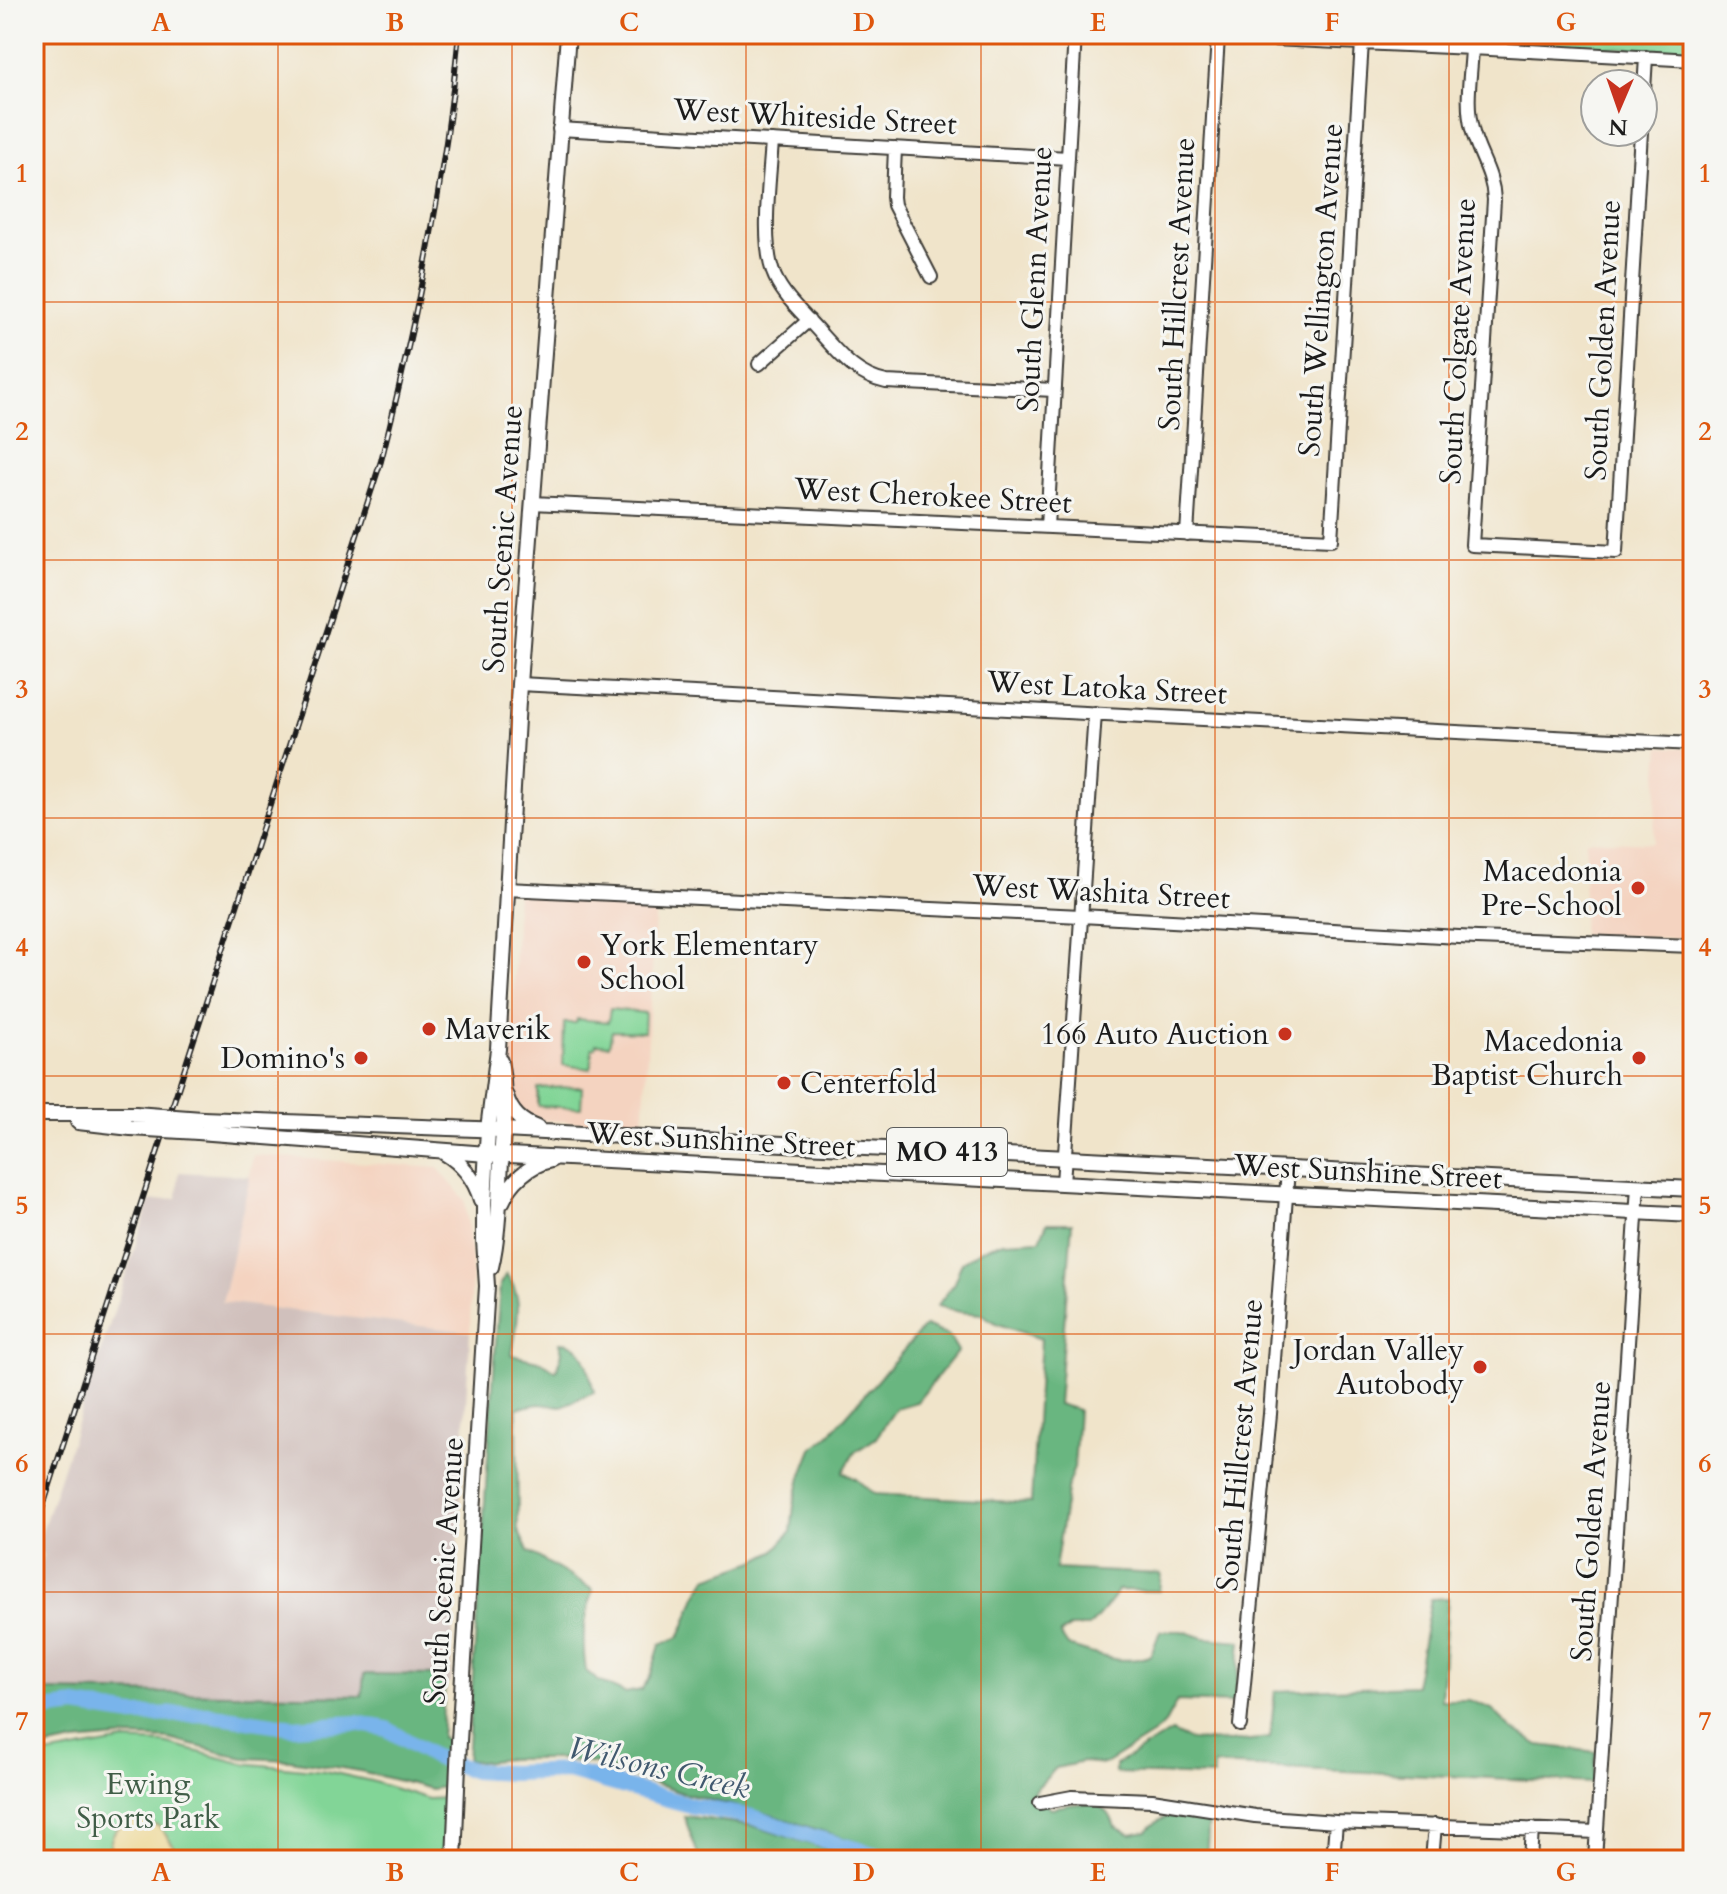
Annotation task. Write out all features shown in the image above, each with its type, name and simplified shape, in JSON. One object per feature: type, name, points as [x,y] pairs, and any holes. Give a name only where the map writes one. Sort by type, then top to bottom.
[{"type":"main road","name":"South Scenic Avenue","points":[[454,1860],[487,1286],[493,1258],[491,1213],[506,889],[568,34]]},
{"type":"main road","points":[[452,1128],[471,1122],[498,1089],[520,1119],[549,1132]]},
{"type":"main road","name":"West Sunshine Street","points":[[34,1116],[200,1125],[494,1154],[1693,1215]]},
{"type":"main road","name":"West Sunshine Street","points":[[200,1125],[549,1132],[1693,1189]]},
{"type":"main road","points":[[439,1150],[465,1169],[491,1213],[518,1177],[537,1165],[564,1158]]},
{"type":"street","name":"South Glenn Avenue","points":[[1047,527],[1075,34]]},
{"type":"street","points":[[1165,34],[1693,60]]},
{"type":"street","name":"South Hillcrest Avenue","points":[[1187,534],[1218,37]]},
{"type":"street","name":"South Wellington Avenue","points":[[1331,540],[1362,42]]},
{"type":"street","name":"South Colgate Avenue","points":[[1472,48],[1470,120],[1491,178],[1494,200],[1472,545],[1616,552]]},
{"type":"street","points":[[1645,68],[1646,57]]},
{"type":"street","name":"West Whiteside Street","points":[[559,129],[1068,158]]},
{"type":"street","points":[[772,141],[767,238],[772,270],[779,284],[849,364],[863,374],[894,383],[1054,390]]},
{"type":"street","points":[[895,148],[894,205],[931,277]]},
{"type":"street","name":"South Golden Avenue","points":[[1616,552],[1640,148]]},
{"type":"street","points":[[759,364],[809,320]]},
{"type":"street","name":"West Cherokee Street","points":[[532,503],[1331,540]]},
{"type":"street","name":"West Latoka Street","points":[[519,684],[1693,744]]},
{"type":"street","points":[[1063,1183],[1095,713]]},
{"type":"street","name":"West Washita Street","points":[[506,889],[1693,946]]},
{"type":"street","name":"South Hillcrest Avenue","points":[[1240,1725],[1270,1414],[1288,1169]]},
{"type":"street","name":"South Golden Avenue","points":[[1595,1860],[1638,1186]]},
{"type":"street","points":[[1040,1803],[1072,1797],[1152,1800],[1255,1816],[1336,1822],[1597,1832]]},
{"type":"street","points":[[1333,1860],[1336,1822]]},
{"type":"street","points":[[1432,1860],[1435,1825]]},
{"type":"street","points":[[1530,1860],[1532,1829]]},
{"type":"shaded area","name":"Macedonia Pre-School","points":[[1660,747],[1693,749],[1693,939],[1582,934],[1586,840],[1653,843]]},
{"type":"shaded area","name":"York Elementary School","points":[[517,894],[656,900],[643,1126],[540,1120],[513,1102],[510,1080]]},
{"type":"shaded area","points":[[253,1155],[438,1168],[465,1200],[472,1262],[470,1332],[222,1302]]},
{"type":"shaded area","points":[[179,1172],[250,1176],[222,1302],[470,1332],[450,1684],[434,1675],[365,1674],[363,1696],[42,1691],[34,1687],[34,1582],[43,1555],[37,1546],[150,1201],[177,1198]]},
{"type":"green space","points":[[1356,34],[1693,34],[1693,52]]},
{"type":"green space","points":[[610,1009],[645,1013],[644,1032],[612,1031],[609,1045],[596,1044],[592,1048],[591,1069],[563,1065],[564,1023],[576,1023],[577,1019],[608,1022]]},
{"type":"green space","points":[[582,1087],[581,1108],[538,1106],[538,1088]]},
{"type":"green space","points":[[1047,1223],[1072,1223],[1058,1404],[1078,1410],[1074,1468],[1068,1484],[1055,1569],[1161,1574],[1159,1591],[1118,1590],[1089,1627],[1071,1627],[1060,1634],[1068,1646],[1120,1660],[1151,1655],[1160,1631],[1183,1631],[1204,1638],[1241,1641],[1235,1703],[1177,1701],[1164,1725],[1153,1734],[1105,1764],[1083,1762],[1056,1768],[1033,1792],[1051,1808],[1097,1805],[1109,1814],[1115,1827],[1130,1834],[1147,1831],[1168,1817],[1209,1816],[1206,1860],[913,1860],[768,1814],[682,1793],[596,1764],[562,1759],[467,1760],[500,1284],[506,1274],[518,1303],[512,1355],[542,1362],[556,1371],[562,1353],[560,1342],[569,1343],[585,1359],[594,1392],[562,1406],[539,1404],[517,1408],[518,1530],[528,1551],[593,1590],[584,1630],[586,1671],[598,1681],[625,1693],[641,1690],[650,1677],[660,1645],[679,1637],[707,1578],[774,1551],[791,1532],[801,1477],[812,1449],[829,1435],[925,1326],[949,1336],[958,1351],[917,1402],[896,1408],[876,1438],[855,1452],[843,1472],[874,1494],[1031,1503],[1041,1339],[998,1324],[981,1314],[937,1306],[953,1285],[962,1262],[981,1250],[1003,1242],[1040,1240]]},
{"type":"green space","points":[[1448,1598],[1441,1700],[1469,1700],[1492,1709],[1511,1728],[1539,1745],[1596,1752],[1594,1783],[1214,1765],[1213,1776],[1115,1773],[1115,1765],[1172,1732],[1189,1740],[1230,1742],[1270,1738],[1275,1691],[1415,1686],[1431,1599]]},
{"type":"green space","points":[[364,1674],[434,1675],[445,1682],[441,1737],[452,1743],[450,1786],[431,1789],[360,1771],[290,1760],[243,1758],[169,1739],[131,1737],[75,1742],[34,1750],[34,1687],[43,1691],[362,1696]]},
{"type":"green space","name":"Ewing Sports Park","points":[[125,1741],[164,1743],[241,1763],[326,1771],[428,1799],[448,1798],[445,1860],[34,1860],[34,1757]]},
{"type":"green space","points":[[684,1816],[750,1825],[861,1860],[700,1860]]},
{"type":"sand","points":[[138,1820],[159,1826],[174,1846],[165,1860],[108,1860],[114,1832],[123,1824]]},
{"type":"waterway","name":"Wilsons Creek","points":[[34,1711],[76,1706],[133,1715],[207,1714],[293,1727],[357,1723],[387,1729],[434,1757],[474,1771],[568,1771],[693,1806],[753,1817],[894,1860]]},
{"type":"railway","points":[[34,1534],[381,461],[428,249],[446,143],[459,34]]},
{"type":"place","name":"Macedonia Pre-School","points":[[1638,888]]},
{"type":"place","name":"York Elementary School","points":[[584,962]]},
{"type":"place","name":"Maverik","points":[[429,1029]]},
{"type":"place","name":"166 Auto Auction","points":[[1285,1034]]},
{"type":"place","name":"Domino's","points":[[361,1058]]},
{"type":"place","name":"Macedonia Baptist Church","points":[[1639,1058]]},
{"type":"place","name":"Centerfold","points":[[784,1083]]},
{"type":"place","name":"Jordan Valley Autobody","points":[[1480,1367]]}]
